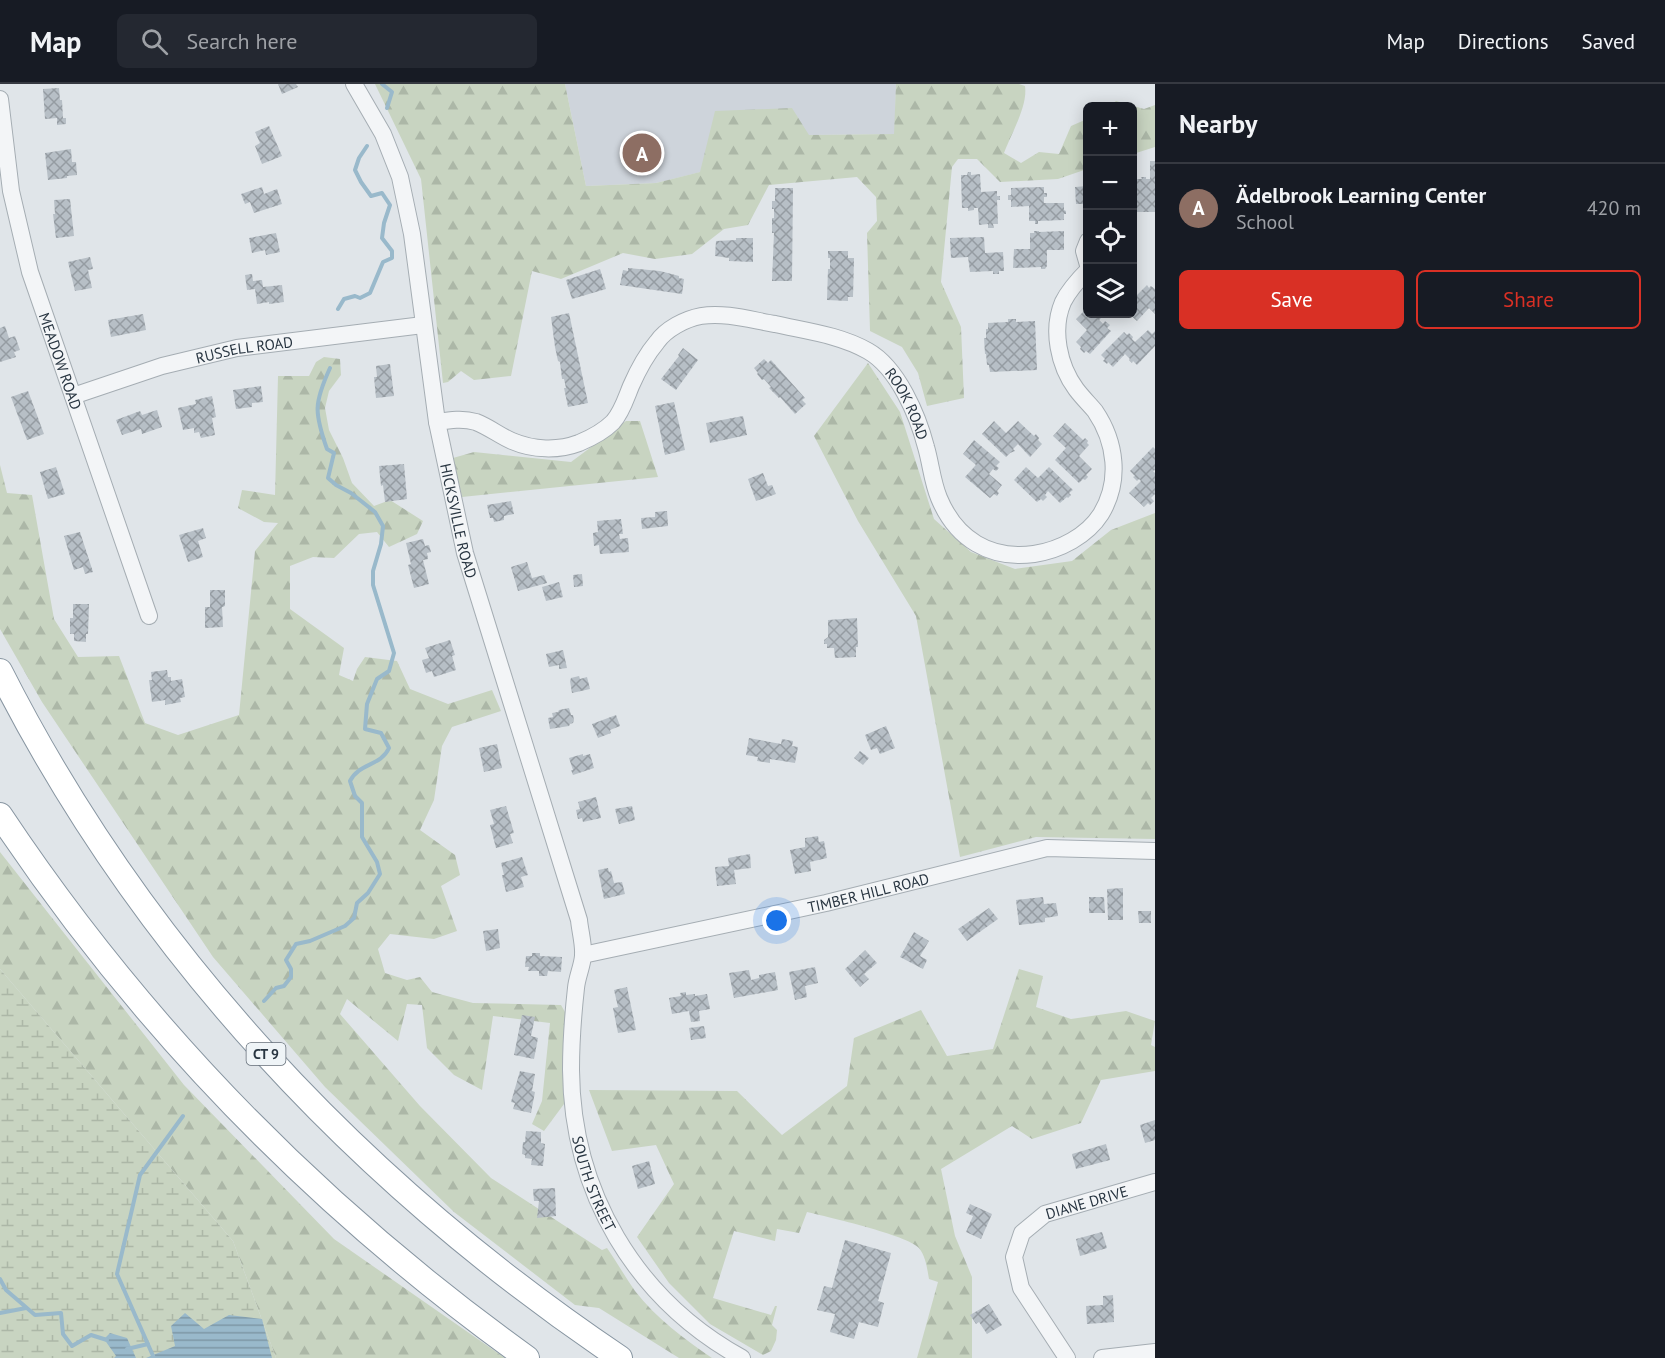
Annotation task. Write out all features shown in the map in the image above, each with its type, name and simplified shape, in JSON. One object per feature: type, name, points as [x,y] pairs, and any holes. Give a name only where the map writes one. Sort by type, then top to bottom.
[{"type":"highway","name":"CT 9","points":[[0,671],[45,753],[114,861],[164,932],[267,1056],[345,1137],[415,1202],[484,1260],[620,1358]]},
{"type":"highway","points":[[0,815],[62,904],[119,976],[184,1054],[244,1117],[318,1189],[388,1251],[527,1358]]},
{"type":"street","name":"HICKSVILLE ROAD","points":[[354,84],[383,134],[400,177],[412,234],[437,422],[465,553],[579,920],[583,955]]},
{"type":"street","name":"MEADOW ROAD","points":[[0,99],[11,190],[30,272],[149,616]]},
{"type":"street","name":"ROOK ROAD","points":[[437,422],[462,419],[477,423],[513,442],[534,448],[558,449],[578,444],[599,433],[613,422],[623,407],[642,363],[660,338],[679,324],[701,316],[731,316],[816,333],[847,341],[870,352],[889,369],[905,394],[917,421],[939,499],[965,536],[976,544],[995,552],[1018,555],[1045,552],[1075,539],[1093,525],[1103,510],[1112,488],[1115,468],[1108,434],[1095,411],[1072,383],[1064,368],[1059,350],[1058,326],[1062,304],[1083,275]]},
{"type":"street","name":"RUSSELL ROAD","points":[[73,396],[162,366],[237,348],[423,325]]},
{"type":"street","name":"TIMBER HILL ROAD","points":[[583,955],[826,903],[1047,848],[1155,851]]},
{"type":"street","name":"SOUTH STREET","points":[[583,955],[576,985],[574,1011],[572,1102],[583,1160],[593,1189],[622,1246],[657,1292],[701,1332],[742,1358]]},
{"type":"street","name":"DIANE DRIVE","points":[[1067,1358],[1021,1288],[1014,1257],[1022,1233],[1045,1214],[1155,1182]]},
{"type":"street","points":[[1102,1358],[1155,1352]]},
{"type":"shaded area","points":[[565,84],[896,84],[895,134],[809,135],[701,172],[656,183],[586,186]]},
{"type":"green space","points":[[375,84],[565,84],[586,186],[656,183],[700,172],[715,111],[792,108],[809,135],[894,134],[896,84],[1019,84],[1025,86],[1024,102],[1004,153],[1021,163],[1039,152],[1059,154],[1071,126],[1083,121],[1083,170],[1058,179],[1000,182],[977,159],[958,159],[952,167],[941,282],[961,327],[964,398],[927,406],[918,373],[902,347],[870,331],[867,233],[877,221],[876,197],[857,177],[769,185],[748,225],[724,229],[692,254],[655,259],[623,253],[561,279],[532,271],[511,376],[474,380],[461,371],[448,382],[443,383],[421,179]]},
{"type":"green space","points":[[1155,105],[1155,147],[1137,153],[1137,107],[1144,109]]},
{"type":"green space","points":[[324,357],[340,359],[341,375],[329,391],[325,408],[329,430],[352,483],[374,506],[390,500],[423,521],[417,534],[389,547],[377,532],[359,534],[334,558],[313,557],[290,566],[290,609],[344,648],[339,675],[353,681],[365,657],[397,661],[410,689],[448,704],[492,690],[501,711],[452,727],[442,746],[434,800],[420,830],[455,855],[460,875],[441,886],[457,931],[434,939],[390,934],[378,949],[385,973],[407,980],[420,977],[432,992],[473,1003],[561,1005],[569,1019],[564,1104],[544,1131],[532,1124],[542,1101],[550,1023],[493,1016],[482,1090],[454,1075],[427,1048],[422,1005],[407,1004],[398,1041],[347,999],[340,1014],[420,1106],[491,1178],[602,1250],[607,1248],[635,1291],[652,1310],[681,1336],[712,1358],[679,1358],[599,1308],[575,1305],[454,1212],[325,1087],[213,957],[42,702],[0,629],[0,465],[7,493],[32,495],[54,619],[78,657],[119,656],[145,723],[178,735],[239,715],[255,551],[278,523],[264,522],[238,508],[242,490],[275,495],[278,376],[309,376],[316,362]]},
{"type":"green space","points":[[868,363],[900,412],[934,519],[971,552],[1015,569],[1072,561],[1111,530],[1155,513],[1155,839],[1036,837],[960,857],[916,616],[858,521],[814,436]]},
{"type":"green space","points":[[626,421],[640,421],[658,477],[462,497],[453,458],[474,452],[571,462]]},
{"type":"green space","points":[[0,852],[184,1085],[334,1239],[505,1358],[276,1358],[233,1241],[0,969]]},
{"type":"green space","points":[[0,969],[233,1241],[276,1358],[0,1358]]},
{"type":"green space","points":[[1019,969],[1043,976],[1036,1007],[1071,1019],[1126,1011],[1155,1021],[1151,1045],[1155,1047],[1155,1071],[1101,1080],[1081,1123],[1032,1139],[1012,1126],[941,1169],[955,1236],[972,1277],[972,1358],[917,1358],[938,1282],[929,1279],[925,1259],[919,1248],[884,1232],[807,1212],[799,1233],[777,1229],[775,1241],[734,1231],[713,1298],[771,1315],[777,1306],[772,1325],[777,1330],[776,1340],[771,1351],[763,1355],[710,1324],[669,1283],[637,1237],[674,1184],[656,1145],[612,1151],[589,1090],[737,1091],[782,1135],[847,1086],[854,1038],[921,1010],[947,1056],[993,1049]]},
{"type":"water","points":[[185,1313],[204,1329],[229,1315],[262,1319],[272,1358],[146,1358],[175,1346],[171,1326]]},
{"type":"water","points":[[110,1333],[127,1338],[136,1358],[114,1358],[116,1356],[104,1339]]},
{"type":"building","points":[[278,84],[296,84],[298,87],[282,94]]},
{"type":"building","points":[[59,88],[66,124],[57,125],[57,118],[45,119],[43,89]]},
{"type":"building","points":[[269,126],[282,156],[262,164],[255,146],[260,143],[255,132]]},
{"type":"building","points":[[71,149],[72,162],[76,162],[77,175],[48,180],[45,153]]},
{"type":"building","points":[[1150,161],[1155,161],[1155,212],[1137,212],[1137,179],[1146,177],[1150,179]]},
{"type":"building","points":[[971,172],[971,175],[980,174],[981,192],[997,191],[997,196],[1000,196],[1000,200],[997,200],[998,224],[993,224],[994,228],[988,228],[988,224],[979,225],[978,208],[968,211],[968,208],[962,208],[961,175],[967,175]]},
{"type":"building","points":[[1083,186],[1083,204],[1076,204],[1075,187]]},
{"type":"building","points":[[262,187],[264,194],[277,189],[282,204],[254,213],[250,202],[245,204],[241,194]]},
{"type":"building","points":[[1044,187],[1047,197],[1044,197],[1044,203],[1064,203],[1066,214],[1064,214],[1064,220],[1038,221],[1038,224],[1035,224],[1035,221],[1029,221],[1029,206],[1011,207],[1008,195],[1011,195],[1011,188]]},
{"type":"building","points":[[775,188],[793,188],[792,281],[772,281],[774,209],[772,209],[772,201],[775,201]]},
{"type":"building","points":[[70,199],[74,236],[56,238],[54,200]]},
{"type":"building","points":[[1064,231],[1064,250],[1047,250],[1045,269],[1041,267],[1013,268],[1014,249],[1030,249],[1030,233]]},
{"type":"building","points":[[276,233],[280,252],[266,255],[265,250],[252,253],[249,238]]},
{"type":"building","points":[[984,237],[985,253],[1003,252],[1004,271],[999,271],[999,274],[993,274],[993,271],[970,272],[968,257],[951,258],[950,238]]},
{"type":"building","points":[[736,238],[753,238],[753,262],[729,261],[729,258],[715,256],[716,241],[736,240]]},
{"type":"building","points":[[828,251],[848,251],[848,258],[854,258],[853,297],[848,297],[848,301],[827,300],[828,269],[830,269]]},
{"type":"building","points":[[90,257],[93,269],[88,270],[92,288],[75,291],[68,262]]},
{"type":"building","points":[[628,268],[660,271],[679,276],[684,279],[682,294],[620,285],[623,270],[628,271]]},
{"type":"building","points":[[600,269],[606,289],[572,299],[566,280]]},
{"type":"building","points":[[252,274],[253,281],[262,280],[263,287],[282,285],[284,302],[257,304],[255,289],[247,290],[245,275]]},
{"type":"building","points":[[1147,285],[1155,289],[1155,314],[1149,308],[1137,321],[1134,318],[1137,318],[1137,295]]},
{"type":"building","points":[[1083,312],[1083,318],[1101,318],[1099,320],[1103,324],[1105,321],[1110,325],[1107,328],[1111,331],[1090,354],[1086,351],[1084,353],[1076,342],[1087,330],[1076,319]]},
{"type":"building","points":[[569,313],[588,403],[568,407],[551,317]]},
{"type":"building","points":[[143,314],[146,330],[111,337],[108,320]]},
{"type":"building","points":[[1008,319],[1016,319],[1016,322],[1035,321],[1037,370],[990,372],[984,338],[986,338],[988,323],[1008,322]]},
{"type":"building","points":[[5,326],[9,338],[15,336],[20,350],[14,352],[16,357],[0,362],[0,328]]},
{"type":"building","points":[[1148,330],[1152,334],[1155,331],[1155,346],[1137,365],[1133,361],[1132,363],[1125,354],[1113,367],[1103,361],[1105,359],[1101,355],[1124,332],[1127,335],[1129,333],[1135,342]]},
{"type":"building","points":[[683,348],[698,360],[676,390],[661,379]]},
{"type":"building","points":[[764,359],[768,363],[771,360],[805,398],[802,400],[806,404],[795,414],[757,374],[754,368]]},
{"type":"building","points":[[390,364],[394,396],[376,398],[374,377],[377,377],[376,366]]},
{"type":"building","points":[[261,386],[263,402],[252,403],[252,407],[236,409],[233,390]]},
{"type":"building","points":[[28,391],[44,434],[27,440],[11,397]]},
{"type":"building","points":[[212,396],[216,417],[212,418],[215,435],[201,438],[199,432],[194,433],[194,428],[183,430],[178,408],[196,404],[195,400]]},
{"type":"building","points":[[674,402],[685,450],[665,455],[655,406]]},
{"type":"building","points":[[157,410],[162,427],[142,434],[141,429],[122,435],[116,420],[140,411],[142,415]]},
{"type":"building","points":[[743,416],[747,435],[710,443],[706,423]]},
{"type":"building","points":[[994,421],[1006,433],[1018,421],[1034,436],[1036,434],[1042,444],[1030,457],[1018,444],[1013,449],[1015,451],[1006,457],[982,434]]},
{"type":"building","points":[[1065,423],[1083,440],[1085,438],[1089,445],[1079,456],[1092,469],[1086,475],[1088,477],[1079,483],[1055,460],[1066,448],[1053,436]]},
{"type":"building","points":[[974,440],[1000,462],[996,466],[999,468],[996,471],[993,469],[989,474],[1002,485],[997,491],[999,493],[997,496],[994,494],[990,498],[965,477],[976,465],[963,454]]},
{"type":"building","points":[[1153,447],[1155,449],[1155,470],[1153,471],[1155,473],[1155,494],[1151,498],[1154,501],[1144,507],[1129,493],[1141,481],[1139,479],[1137,481],[1130,471]]},
{"type":"building","points":[[404,464],[407,499],[385,502],[379,466]]},
{"type":"building","points":[[56,467],[65,494],[48,499],[40,472]]},
{"type":"building","points":[[1026,467],[1038,478],[1049,467],[1073,490],[1069,493],[1071,495],[1060,503],[1048,491],[1043,501],[1041,499],[1037,502],[1014,480]]},
{"type":"building","points":[[763,473],[768,486],[772,485],[776,494],[756,501],[748,479]]},
{"type":"building","points":[[511,501],[514,514],[504,516],[504,520],[494,522],[493,518],[490,518],[487,505]]},
{"type":"building","points":[[667,511],[668,526],[642,529],[641,518],[655,517],[655,512]]},
{"type":"building","points":[[621,519],[623,534],[619,534],[620,539],[628,538],[629,552],[600,554],[599,545],[594,546],[593,533],[598,532],[597,521]]},
{"type":"building","points":[[203,528],[206,538],[198,541],[203,557],[188,562],[179,535]]},
{"type":"building","points":[[80,532],[93,572],[85,574],[83,567],[74,570],[64,536]]},
{"type":"building","points":[[423,539],[425,546],[429,545],[431,552],[427,553],[428,559],[423,560],[429,584],[414,588],[408,565],[411,564],[406,543]]},
{"type":"building","points":[[527,562],[532,578],[544,575],[547,583],[518,591],[511,567]]},
{"type":"building","points":[[582,574],[583,586],[574,587],[573,575]]},
{"type":"building","points":[[559,582],[563,597],[546,601],[542,587]]},
{"type":"building","points":[[210,590],[225,590],[225,606],[222,607],[223,627],[205,628],[205,607],[210,607]]},
{"type":"building","points":[[73,604],[89,604],[86,642],[74,641],[74,634],[70,634]]},
{"type":"building","points":[[857,618],[856,657],[835,658],[834,648],[827,648],[827,644],[824,644],[824,640],[828,637],[828,620]]},
{"type":"building","points":[[450,640],[455,655],[452,656],[456,670],[434,677],[432,671],[426,673],[422,660],[429,658],[425,648]]},
{"type":"building","points":[[563,650],[567,668],[559,669],[559,665],[549,667],[546,654]]},
{"type":"building","points":[[167,670],[171,681],[182,679],[185,697],[180,698],[181,702],[165,705],[165,700],[152,702],[149,680],[152,680],[151,672]]},
{"type":"building","points":[[579,676],[580,679],[587,677],[590,689],[572,693],[571,678]]},
{"type":"building","points":[[569,708],[573,715],[573,723],[569,726],[550,729],[548,718],[553,717],[552,713]]},
{"type":"building","points":[[616,715],[620,726],[610,730],[611,733],[598,738],[592,724]]},
{"type":"building","points":[[886,726],[895,748],[880,754],[877,748],[871,750],[865,735]]},
{"type":"building","points":[[749,738],[781,744],[782,739],[793,741],[792,746],[798,747],[795,763],[770,759],[770,763],[757,761],[758,757],[746,755]]},
{"type":"building","points":[[497,744],[502,768],[484,772],[479,748]]},
{"type":"building","points":[[860,751],[869,758],[863,765],[854,758]]},
{"type":"building","points":[[583,754],[583,756],[590,754],[594,768],[573,775],[569,758]]},
{"type":"building","points":[[596,797],[601,818],[583,822],[582,818],[578,819],[576,810],[580,809],[578,802]]},
{"type":"building","points":[[506,806],[514,833],[510,834],[513,843],[496,848],[490,825],[494,824],[490,810]]},
{"type":"building","points":[[632,806],[635,820],[619,824],[615,809]]},
{"type":"building","points":[[818,836],[819,842],[824,841],[827,858],[810,862],[811,871],[795,874],[790,850],[805,847],[805,838]]},
{"type":"building","points":[[750,854],[751,868],[734,870],[736,884],[717,886],[715,867],[729,866],[728,858]]},
{"type":"building","points":[[522,857],[528,875],[521,877],[524,887],[506,892],[501,863]]},
{"type":"building","points":[[608,868],[614,883],[622,882],[625,894],[604,899],[598,870]]},
{"type":"building","points":[[1123,888],[1123,920],[1108,920],[1107,889]]},
{"type":"building","points":[[1043,897],[1044,904],[1056,903],[1058,916],[1045,918],[1045,922],[1019,925],[1016,900]]},
{"type":"building","points":[[1089,897],[1104,897],[1105,913],[1089,913]]},
{"type":"building","points":[[989,908],[998,919],[967,941],[958,929]]},
{"type":"building","points":[[1138,911],[1151,911],[1151,923],[1139,923]]},
{"type":"building","points":[[498,929],[500,948],[486,951],[483,931]]},
{"type":"building","points":[[914,932],[929,941],[920,956],[927,960],[923,969],[900,957]]},
{"type":"building","points":[[865,950],[877,963],[864,974],[869,979],[860,987],[845,969]]},
{"type":"building","points":[[532,953],[540,953],[540,956],[562,957],[561,972],[548,971],[547,976],[539,976],[539,971],[528,971],[529,967],[525,967],[526,956],[532,956]]},
{"type":"building","points":[[815,967],[818,983],[805,986],[807,997],[795,1000],[789,972]]},
{"type":"building","points":[[749,970],[751,980],[759,978],[759,975],[775,972],[778,990],[734,998],[729,973]]},
{"type":"building","points":[[627,987],[636,1030],[618,1033],[613,1008],[618,1007],[614,990]]},
{"type":"building","points":[[686,992],[686,995],[695,994],[695,996],[707,994],[710,1009],[699,1011],[700,1021],[691,1022],[689,1011],[672,1014],[669,998],[681,996],[680,993]]},
{"type":"building","points":[[522,1015],[535,1017],[531,1036],[538,1038],[534,1059],[514,1055]]},
{"type":"building","points":[[704,1026],[706,1038],[691,1040],[689,1028]]},
{"type":"building","points":[[520,1071],[535,1074],[532,1091],[535,1092],[531,1113],[513,1109],[515,1103],[511,1102]]},
{"type":"building","points":[[1155,1120],[1155,1140],[1145,1143],[1140,1125]]},
{"type":"building","points":[[526,1131],[541,1132],[541,1143],[545,1144],[543,1166],[531,1165],[532,1159],[525,1158],[522,1154]]},
{"type":"building","points":[[1106,1144],[1110,1160],[1076,1169],[1072,1154]]},
{"type":"building","points":[[649,1161],[655,1184],[638,1189],[632,1166]]},
{"type":"building","points":[[555,1188],[556,1216],[537,1218],[539,1201],[534,1201],[533,1189]]},
{"type":"building","points":[[970,1204],[992,1214],[981,1239],[966,1232],[973,1216],[966,1213]]},
{"type":"building","points":[[1102,1232],[1107,1248],[1080,1256],[1076,1239]]},
{"type":"building","points":[[845,1240],[891,1253],[878,1301],[884,1303],[878,1327],[859,1322],[854,1339],[830,1332],[835,1314],[817,1310],[824,1286],[832,1288]]},
{"type":"building","points":[[1113,1295],[1114,1322],[1087,1324],[1086,1306],[1103,1305],[1103,1296]]},
{"type":"building","points":[[989,1304],[1002,1325],[987,1334],[979,1322],[976,1324],[970,1315]]},
{"type":"waterway","points":[[382,84],[392,92],[387,108]]},
{"type":"waterway","points":[[338,309],[344,299],[355,296],[360,298],[370,293],[383,262],[392,258],[392,251],[382,238],[390,205],[382,193],[371,196],[355,170],[367,146]]},
{"type":"waterway","points":[[264,1001],[276,988],[284,986],[291,977],[291,969],[286,960],[296,944],[310,941],[345,926],[354,918],[357,903],[368,893],[380,874],[377,862],[362,837],[362,803],[355,796],[350,781],[359,771],[381,758],[389,748],[381,733],[365,729],[367,704],[377,679],[389,671],[394,653],[373,585],[373,571],[381,544],[383,526],[375,512],[328,478],[334,453],[327,449],[320,426],[318,408],[321,390],[330,368]]},
{"type":"waterway","points":[[154,1358],[117,1274],[140,1175],[183,1116]]},
{"type":"waterway","points":[[0,1279],[6,1290],[35,1315],[61,1313],[63,1334],[72,1346],[91,1335],[107,1340]]},
{"type":"waterway","points":[[0,1313],[26,1308]]},
{"type":"waterway","points":[[127,1349],[148,1344]]},
{"type":"place","name":"Ädelbrook Learning Center","points":[[642,153]]}]
